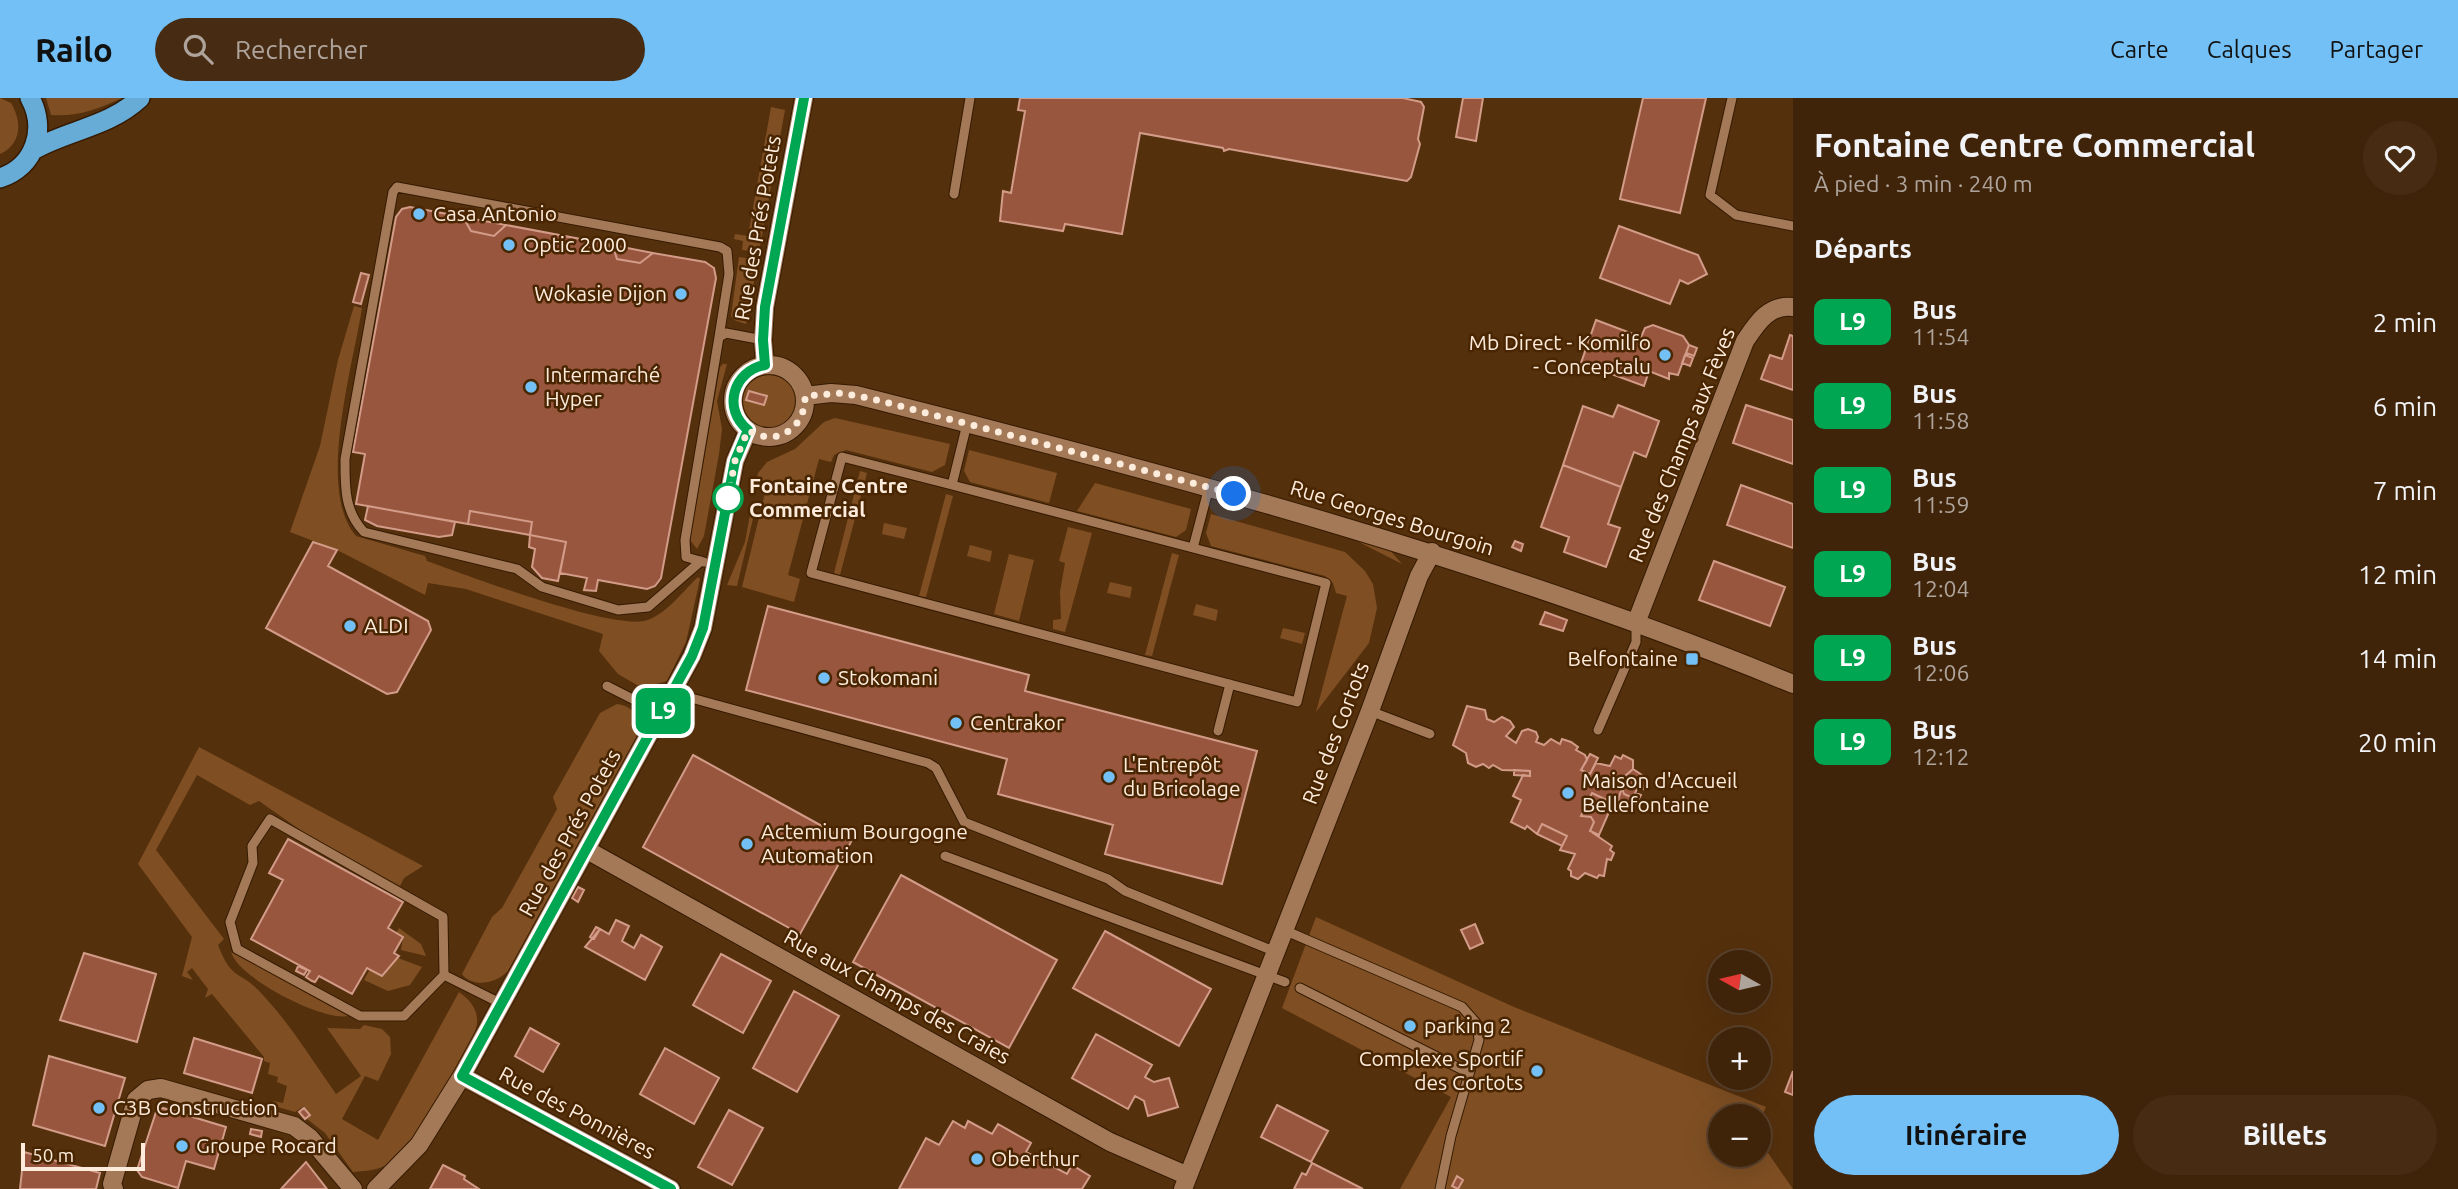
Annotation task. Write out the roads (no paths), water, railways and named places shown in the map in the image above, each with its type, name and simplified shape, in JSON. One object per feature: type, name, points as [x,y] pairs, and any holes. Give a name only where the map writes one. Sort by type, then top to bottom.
[{"type":"highway","points":[[30,98],[38,121],[33,150]]},
{"type":"highway","points":[[2,183],[19,168],[33,150],[60,136],[97,126],[140,98]]},
{"type":"street","name":"Rue des Prés Potets","points":[[765,365],[765,307],[804,98]]},
{"type":"street","name":"Rue des Champs aux Fèves","points":[[1636,623],[1745,341],[1762,315],[1785,306],[1793,307]]},
{"type":"street","points":[[765,365],[780,366],[793,374],[805,396],[802,417],[788,432],[768,437],[748,430],[737,418],[734,395],[745,375],[765,365]]},
{"type":"street","name":"Rue Georges Bourgoin","points":[[805,396],[831,393],[856,395],[1209,487],[1432,552],[1636,623],[1793,684]]},
{"type":"street","name":"Rue des Prés Potets","points":[[377,1188],[419,1145],[462,1076],[673,693],[703,628],[709,563],[735,461],[748,430]]},
{"type":"street","name":"Rue des Cortots","points":[[1186,1182],[1370,711],[1419,576],[1432,552]]},
{"type":"street","name":"Rue aux Champs des Craies","points":[[587,850],[1186,1182]]},
{"type":"street","name":"Rue des Ponnières","points":[[462,1076],[671,1189]]},
{"type":"street","points":[[114,1189],[111,1184],[136,1100],[148,1090],[161,1088],[294,1126],[310,1138],[353,1189]]},
{"type":"lane","points":[[954,194],[970,98]]},
{"type":"lane","points":[[1732,98],[1710,195],[1736,215],[1793,226]]},
{"type":"lane","points":[[397,187],[720,247],[727,251],[729,274],[685,540],[686,557],[709,563],[648,607],[618,610],[541,587],[517,569],[363,532],[353,521],[345,492],[345,459],[393,192],[397,187]]},
{"type":"lane","points":[[719,337],[726,333],[763,340]]},
{"type":"lane","points":[[952,485],[967,424]]},
{"type":"lane","points":[[842,457],[1193,548],[1326,583],[1297,702],[811,573],[842,457]]},
{"type":"lane","points":[[1193,548],[1209,487]]},
{"type":"lane","points":[[1598,730],[1636,642],[1636,623]]},
{"type":"lane","points":[[1218,731],[1230,684]]},
{"type":"lane","points":[[607,686],[662,714]]},
{"type":"lane","points":[[673,693],[928,763],[936,768],[964,822],[1108,879],[1125,891],[1276,952]]},
{"type":"lane","points":[[1370,711],[1430,734]]},
{"type":"lane","points":[[270,819],[443,917],[444,975],[404,1016],[360,1016],[237,949],[230,922],[253,863],[252,846],[267,821],[270,819]]},
{"type":"lane","points":[[945,856],[1285,982]]},
{"type":"lane","points":[[1284,930],[1462,1007],[1477,1024],[1479,1040],[1440,1189]]},
{"type":"lane","points":[[444,975],[502,1004]]},
{"type":"lane","points":[[1300,988],[1469,1073]]},
{"type":"place","name":"Casa Antonio","points":[[419,214]]},
{"type":"place","name":"Optic 2000","points":[[509,245]]},
{"type":"place","name":"Wokasie Dijon","points":[[681,294]]},
{"type":"place","name":"Mb Direct - Komilfo - Conceptalu","points":[[1665,355]]},
{"type":"place","name":"Intermarché Hyper","points":[[531,387]]},
{"type":"place","name":"Fontaine Centre Commercial","points":[[728,498]]},
{"type":"place","name":"ALDI","points":[[350,626]]},
{"type":"place","name":"Belfontaine","points":[[1692,659]]},
{"type":"place","name":"Stokomani","points":[[824,678]]},
{"type":"place","name":"Centrakor","points":[[956,723]]},
{"type":"place","name":"L'Entrepôt du Bricolage","points":[[1109,777]]},
{"type":"place","name":"Maison d'Accueil Bellefontaine","points":[[1568,793]]},
{"type":"place","name":"Actemium Bourgogne Automation","points":[[747,844]]},
{"type":"place","name":"parking 2","points":[[1410,1026]]},
{"type":"place","name":"Complexe Sportif des Cortots","points":[[1537,1071]]},
{"type":"place","name":"C3B Construction","points":[[99,1108]]},
{"type":"place","name":"Groupe Rocard","points":[[182,1146]]},
{"type":"place","name":"Oberthur","points":[[977,1159]]}]
